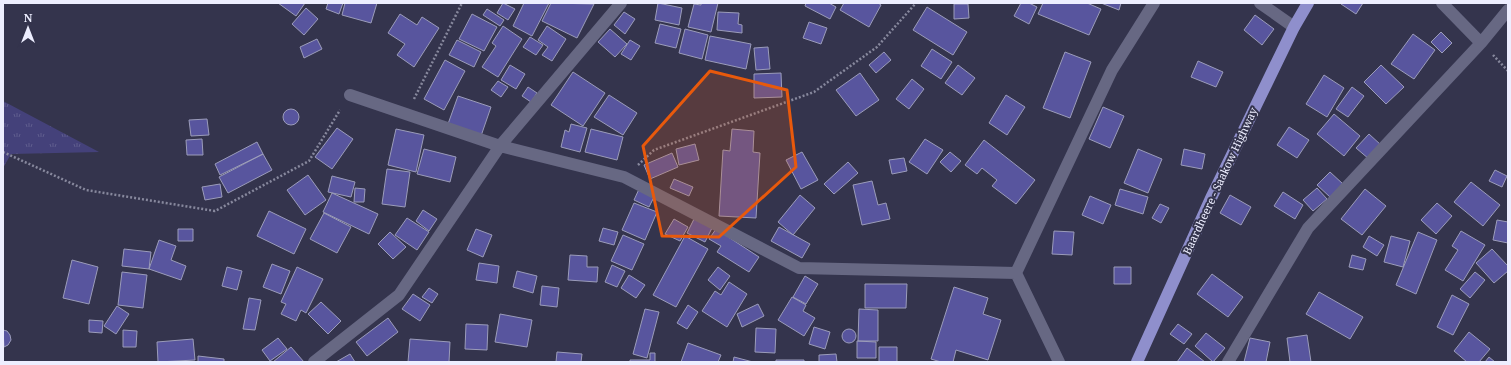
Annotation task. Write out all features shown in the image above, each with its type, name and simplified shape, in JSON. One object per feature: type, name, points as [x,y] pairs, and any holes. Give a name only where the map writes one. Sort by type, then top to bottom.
[{"type":"main road","name":"Baardheere - Saakow Highway","points":[[1137,362],[1212,196],[1294,27],[1308,3]]},
{"type":"street","points":[[314,362],[399,295],[500,146],[621,3]]},
{"type":"street","points":[[1016,273],[1112,70],[1154,3]]},
{"type":"street","points":[[1260,3],[1294,27]]},
{"type":"street","points":[[1442,3],[1482,43]]},
{"type":"street","points":[[1228,362],[1308,228],[1482,43],[1508,10]]},
{"type":"street","points":[[350,95],[500,146],[624,177],[799,268],[1016,273]]},
{"type":"street","points":[[1016,273],[1059,362]]},
{"type":"path","points":[[407,114],[462,3]]},
{"type":"path","points":[[624,177],[654,150],[814,92],[878,47],[916,3]]},
{"type":"path","points":[[3,152],[86,190],[216,211],[309,161],[350,95]]},
{"type":"highlighted area","points":[[710,71],[787,90],[796,167],[719,237],[662,236],[643,146]]},
{"type":"green space","points":[[3,101],[99,152],[11,154],[3,168]]},
{"type":"building","points":[[278,3],[305,3],[296,16]]},
{"type":"building","points":[[328,3],[343,3],[339,14],[326,9]]},
{"type":"building","points":[[345,3],[377,3],[371,23],[342,15]]},
{"type":"building","points":[[503,3],[515,9],[508,20],[497,13]]},
{"type":"building","points":[[524,3],[549,3],[532,36],[513,26]]},
{"type":"building","points":[[551,3],[594,4],[577,38],[542,21]]},
{"type":"building","points":[[658,3],[682,8],[679,25],[655,20]]},
{"type":"building","points":[[701,3],[718,3],[711,32],[688,27],[694,4],[701,5]]},
{"type":"building","points":[[806,3],[829,3],[836,7],[830,19],[805,6]]},
{"type":"building","points":[[844,3],[878,3],[881,5],[869,27],[840,10]]},
{"type":"building","points":[[1021,3],[1029,3],[1037,7],[1029,24],[1014,16]]},
{"type":"building","points":[[1043,3],[1087,3],[1101,9],[1089,35],[1038,14]]},
{"type":"building","points":[[1101,3],[1121,3],[1119,10]]},
{"type":"building","points":[[1363,3],[1356,14],[1341,4]]},
{"type":"building","points":[[954,4],[968,4],[969,18],[954,19]]},
{"type":"building","points":[[927,7],[967,32],[953,55],[913,30]]},
{"type":"building","points":[[306,8],[318,19],[304,35],[292,24]]},
{"type":"building","points":[[487,9],[504,20],[500,26],[483,15]]},
{"type":"building","points":[[624,12],[635,19],[625,34],[614,25]]},
{"type":"building","points":[[718,12],[739,13],[738,24],[742,25],[742,33],[717,30]]},
{"type":"building","points":[[400,14],[417,25],[422,17],[439,28],[414,67],[397,55],[405,44],[388,33]]},
{"type":"building","points":[[472,14],[497,27],[484,51],[459,39]]},
{"type":"building","points":[[1255,15],[1274,29],[1262,45],[1244,30]]},
{"type":"building","points":[[809,22],[827,28],[821,44],[803,38]]},
{"type":"building","points":[[660,24],[681,29],[676,48],[655,43]]},
{"type":"building","points":[[503,26],[522,39],[498,77],[482,67],[496,46],[492,43]]},
{"type":"building","points":[[547,26],[566,39],[552,61],[542,55],[548,47],[538,40]]},
{"type":"building","points":[[610,29],[627,44],[615,57],[598,42]]},
{"type":"building","points":[[685,29],[708,35],[702,59],[679,53]]},
{"type":"building","points":[[1441,32],[1452,43],[1442,53],[1431,42]]},
{"type":"building","points":[[1413,34],[1435,50],[1414,79],[1391,64]]},
{"type":"building","points":[[710,36],[751,44],[746,69],[705,60]]},
{"type":"building","points":[[530,37],[543,45],[536,55],[523,47]]},
{"type":"building","points":[[317,39],[322,49],[304,58],[300,47]]},
{"type":"building","points":[[457,40],[481,52],[474,67],[449,55]]},
{"type":"building","points":[[630,40],[640,46],[631,60],[621,54]]},
{"type":"building","points":[[768,47],[770,69],[756,70],[754,48]]},
{"type":"building","points":[[932,49],[952,62],[941,79],[921,66]]},
{"type":"building","points":[[884,52],[891,60],[876,73],[869,65]]},
{"type":"building","points":[[1065,52],[1091,62],[1070,118],[1043,108]]},
{"type":"building","points":[[445,60],[465,71],[444,110],[424,99]]},
{"type":"building","points":[[1198,61],[1223,72],[1216,87],[1191,77]]},
{"type":"building","points":[[510,65],[525,74],[516,89],[501,80]]},
{"type":"building","points":[[958,65],[975,78],[962,95],[945,83]]},
{"type":"building","points":[[1381,65],[1404,87],[1386,104],[1364,82]]},
{"type":"building","points":[[573,72],[605,93],[583,126],[551,105]]},
{"type":"building","points":[[781,73],[782,97],[754,98],[754,74]]},
{"type":"building","points":[[860,73],[879,100],[856,116],[836,90]]},
{"type":"building","points":[[1324,75],[1344,88],[1327,117],[1306,104]]},
{"type":"building","points":[[912,79],[924,89],[909,109],[896,99]]},
{"type":"building","points":[[498,81],[508,87],[501,97],[491,90]]},
{"type":"building","points":[[528,87],[537,93],[531,102],[522,96]]},
{"type":"building","points":[[1352,87],[1364,96],[1348,117],[1336,109]]},
{"type":"building","points":[[609,95],[637,113],[623,135],[594,117]]},
{"type":"building","points":[[1006,95],[1025,107],[1007,135],[989,123]]},
{"type":"building","points":[[458,96],[491,107],[481,136],[448,124]]},
{"type":"building","points":[[1103,107],[1124,116],[1110,148],[1089,139]]},
{"type":"building","points":[[291,109],[297,111],[299,117],[297,123],[291,125],[285,123],[283,117],[285,111]]},
{"type":"building","points":[[1334,114],[1360,136],[1344,156],[1317,134]]},
{"type":"building","points":[[207,119],[209,135],[191,136],[189,120]]},
{"type":"building","points":[[571,124],[587,128],[580,152],[561,147],[565,130],[569,132]]},
{"type":"building","points":[[1289,127],[1309,140],[1297,158],[1277,145]]},
{"type":"building","points":[[337,128],[353,139],[332,169],[315,157]]},
{"type":"building","points":[[396,129],[424,135],[416,172],[388,165]]},
{"type":"building","points":[[591,129],[623,137],[617,160],[585,152]]},
{"type":"building","points":[[732,129],[754,131],[753,152],[760,153],[756,218],[719,216],[723,150],[730,151]]},
{"type":"building","points":[[1369,134],[1381,145],[1369,159],[1356,148]]},
{"type":"building","points":[[202,139],[203,155],[187,155],[186,140]]},
{"type":"building","points":[[925,139],[943,150],[927,174],[909,162]]},
{"type":"building","points":[[984,140],[1035,180],[1016,204],[992,186],[997,180],[982,168],[977,174],[965,165]]},
{"type":"building","points":[[257,142],[263,154],[220,175],[215,164]]},
{"type":"building","points":[[695,144],[699,160],[679,165],[676,149]]},
{"type":"building","points":[[424,149],[456,157],[450,182],[417,174]]},
{"type":"building","points":[[1138,149],[1162,159],[1148,193],[1124,183]]},
{"type":"building","points":[[1184,149],[1205,154],[1202,169],[1181,165]]},
{"type":"building","points":[[802,152],[818,180],[801,189],[786,160]]},
{"type":"building","points":[[950,152],[961,161],[951,172],[940,162]]},
{"type":"building","points":[[672,153],[678,167],[650,179],[644,165]]},
{"type":"building","points":[[263,154],[272,170],[228,193],[219,177]]},
{"type":"building","points":[[904,158],[907,171],[892,174],[889,160]]},
{"type":"building","points":[[848,162],[858,173],[834,194],[824,184]]},
{"type":"building","points":[[387,169],[410,172],[405,207],[382,204]]},
{"type":"building","points":[[1495,170],[1507,176],[1502,187],[1489,181]]},
{"type":"building","points":[[1330,172],[1343,184],[1330,197],[1317,185]]},
{"type":"building","points":[[308,175],[326,200],[305,215],[287,190]]},
{"type":"building","points":[[332,176],[355,182],[351,197],[328,192]]},
{"type":"building","points":[[674,179],[693,187],[689,196],[670,188]]},
{"type":"building","points":[[872,181],[878,205],[886,203],[890,219],[862,225],[853,185]]},
{"type":"building","points":[[1471,182],[1500,205],[1483,226],[1454,202]]},
{"type":"building","points":[[220,184],[222,197],[205,200],[202,187]]},
{"type":"building","points":[[640,187],[655,195],[649,207],[634,200]]},
{"type":"building","points":[[355,188],[365,189],[364,202],[354,202]]},
{"type":"building","points":[[1317,188],[1327,199],[1313,211],[1303,200]]},
{"type":"building","points":[[1120,189],[1148,197],[1143,214],[1115,205]]},
{"type":"building","points":[[1365,189],[1386,206],[1362,235],[1341,219]]},
{"type":"building","points":[[1283,192],[1303,205],[1295,219],[1274,206]]},
{"type":"building","points":[[332,193],[378,214],[369,234],[323,212]]},
{"type":"building","points":[[800,195],[815,208],[793,235],[778,222]]},
{"type":"building","points":[[1230,195],[1251,207],[1241,225],[1220,213]]},
{"type":"building","points":[[1090,196],[1111,205],[1103,224],[1082,215]]},
{"type":"building","points":[[634,203],[657,212],[645,240],[622,230]]},
{"type":"building","points":[[1437,203],[1452,216],[1436,234],[1421,220]]},
{"type":"building","points":[[1160,204],[1169,208],[1161,223],[1152,218]]},
{"type":"building","points":[[423,210],[437,219],[429,231],[416,221]]},
{"type":"building","points":[[269,211],[306,229],[294,254],[257,236]]},
{"type":"building","points":[[324,213],[351,227],[337,253],[310,239]]},
{"type":"building","points":[[695,217],[713,226],[705,242],[687,233]]},
{"type":"building","points":[[407,218],[429,232],[417,250],[395,235]]},
{"type":"building","points":[[674,219],[688,227],[680,241],[665,234]]},
{"type":"building","points":[[1497,220],[1508,222],[1508,243],[1493,240]]},
{"type":"building","points":[[779,227],[810,244],[802,258],[771,241]]},
{"type":"building","points":[[603,228],[618,232],[614,245],[599,241]]},
{"type":"building","points":[[178,229],[193,229],[193,241],[178,241]]},
{"type":"building","points":[[476,229],[492,235],[483,257],[467,250]]},
{"type":"building","points":[[716,229],[759,257],[749,272],[717,252],[721,246],[709,239]]},
{"type":"building","points":[[1054,231],[1074,232],[1072,255],[1052,254]]},
{"type":"building","points":[[1461,231],[1485,245],[1463,281],[1445,270],[1458,250],[1452,246]]},
{"type":"building","points":[[390,232],[406,247],[393,259],[378,244]]},
{"type":"building","points":[[1418,232],[1437,240],[1416,294],[1396,285]]},
{"type":"building","points":[[623,235],[644,244],[632,270],[611,261]]},
{"type":"building","points":[[685,236],[708,249],[676,307],[653,295]]},
{"type":"building","points":[[1369,236],[1384,245],[1377,256],[1363,247]]},
{"type":"building","points":[[1391,236],[1410,241],[1403,267],[1384,262]]},
{"type":"building","points":[[159,240],[176,246],[171,260],[186,266],[181,280],[149,269]]},
{"type":"building","points":[[124,249],[151,252],[149,269],[122,266]]},
{"type":"building","points":[[1492,249],[1508,266],[1508,271],[1494,283],[1476,263]]},
{"type":"building","points":[[570,255],[587,256],[587,267],[598,267],[597,282],[568,280]]},
{"type":"building","points":[[1352,255],[1366,259],[1363,270],[1349,267]]},
{"type":"building","points":[[72,260],[98,267],[89,304],[63,298]]},
{"type":"building","points":[[479,263],[499,266],[497,283],[476,280]]},
{"type":"building","points":[[272,264],[290,271],[281,294],[263,287]]},
{"type":"building","points":[[612,265],[625,271],[617,287],[605,282]]},
{"type":"building","points":[[227,267],[242,271],[237,290],[222,286]]},
{"type":"building","points":[[297,267],[323,279],[306,313],[301,310],[296,321],[281,314],[286,304],[281,302]]},
{"type":"building","points":[[718,267],[730,276],[720,290],[708,280]]},
{"type":"building","points":[[1114,267],[1131,267],[1131,284],[1114,284]]},
{"type":"building","points":[[517,271],[537,276],[533,293],[513,287]]},
{"type":"building","points":[[122,272],[147,275],[143,308],[118,305]]},
{"type":"building","points":[[1475,272],[1485,280],[1470,298],[1460,289]]},
{"type":"building","points":[[1212,274],[1243,297],[1228,317],[1197,294]]},
{"type":"building","points":[[629,275],[645,285],[636,298],[621,288]]},
{"type":"building","points":[[805,276],[818,284],[806,304],[793,297]]},
{"type":"building","points":[[729,282],[747,294],[727,327],[702,311],[715,291],[721,295]]},
{"type":"building","points":[[865,284],[907,284],[906,308],[865,308]]},
{"type":"building","points":[[542,286],[559,288],[557,307],[540,305]]},
{"type":"building","points":[[954,287],[988,298],[983,314],[1001,320],[988,360],[956,350],[953,362],[941,362],[931,359]]},
{"type":"building","points":[[429,288],[438,294],[432,303],[422,297]]},
{"type":"building","points":[[1319,292],[1363,317],[1350,339],[1306,314]]},
{"type":"building","points":[[413,294],[430,305],[420,321],[402,309]]},
{"type":"building","points":[[1452,295],[1469,304],[1453,335],[1437,327]]},
{"type":"building","points":[[792,297],[806,305],[803,311],[815,318],[804,336],[778,320]]},
{"type":"building","points":[[249,298],[261,300],[255,330],[243,329]]},
{"type":"building","points":[[321,302],[341,321],[328,334],[308,314]]},
{"type":"building","points":[[758,304],[764,316],[742,327],[737,314]]},
{"type":"building","points":[[688,305],[698,312],[687,329],[677,323]]},
{"type":"building","points":[[117,306],[129,314],[116,334],[104,326]]},
{"type":"building","points":[[645,309],[659,312],[647,358],[633,354]]},
{"type":"building","points":[[859,309],[878,310],[878,341],[858,341]]},
{"type":"building","points":[[500,314],[532,320],[527,347],[495,342]]},
{"type":"building","points":[[388,318],[398,332],[367,356],[356,342]]},
{"type":"building","points":[[89,320],[103,321],[102,333],[89,332]]},
{"type":"building","points":[[466,324],[488,325],[487,350],[465,349]]},
{"type":"building","points":[[1178,324],[1192,334],[1184,344],[1170,334]]},
{"type":"building","points":[[814,327],[830,332],[825,349],[809,344]]},
{"type":"building","points":[[756,328],[776,329],[775,353],[755,352]]},
{"type":"building","points":[[849,329],[854,331],[856,336],[854,341],[849,343],[844,341],[842,336],[844,331]]},
{"type":"building","points":[[3,330],[7,331],[11,340],[8,345],[4,347]]},
{"type":"building","points":[[123,330],[137,331],[136,347],[123,347]]},
{"type":"building","points":[[1469,332],[1490,349],[1479,362],[1467,362],[1454,351]]},
{"type":"building","points":[[1206,333],[1225,348],[1213,362],[1195,346]]},
{"type":"building","points":[[1307,335],[1311,362],[1290,362],[1287,338]]},
{"type":"building","points":[[278,338],[287,349],[270,361],[262,350]]},
{"type":"building","points":[[1250,338],[1270,342],[1266,362],[1244,362]]},
{"type":"building","points":[[193,339],[195,360],[158,362],[157,342]]},
{"type":"building","points":[[410,339],[450,342],[449,362],[408,362]]},
{"type":"building","points":[[857,341],[876,342],[876,358],[857,358]]},
{"type":"building","points":[[688,343],[721,355],[718,362],[681,362]]},
{"type":"building","points":[[291,347],[304,362],[273,362]]},
{"type":"building","points":[[879,347],[897,347],[897,362],[879,362]]},
{"type":"building","points":[[1187,348],[1205,362],[1177,362]]},
{"type":"building","points":[[557,352],[582,354],[581,362],[556,362]]},
{"type":"building","points":[[650,353],[655,353],[655,362],[630,362],[630,360],[650,360]]},
{"type":"building","points":[[350,354],[355,362],[336,362]]},
{"type":"building","points":[[836,354],[837,362],[819,362],[819,355]]},
{"type":"building","points":[[198,356],[224,359],[224,362],[198,362]]},
{"type":"building","points":[[734,357],[753,362],[733,362]]},
{"type":"building","points":[[1489,357],[1495,362],[1485,362]]},
{"type":"building","points":[[776,360],[804,360],[804,362],[776,362]]}]
